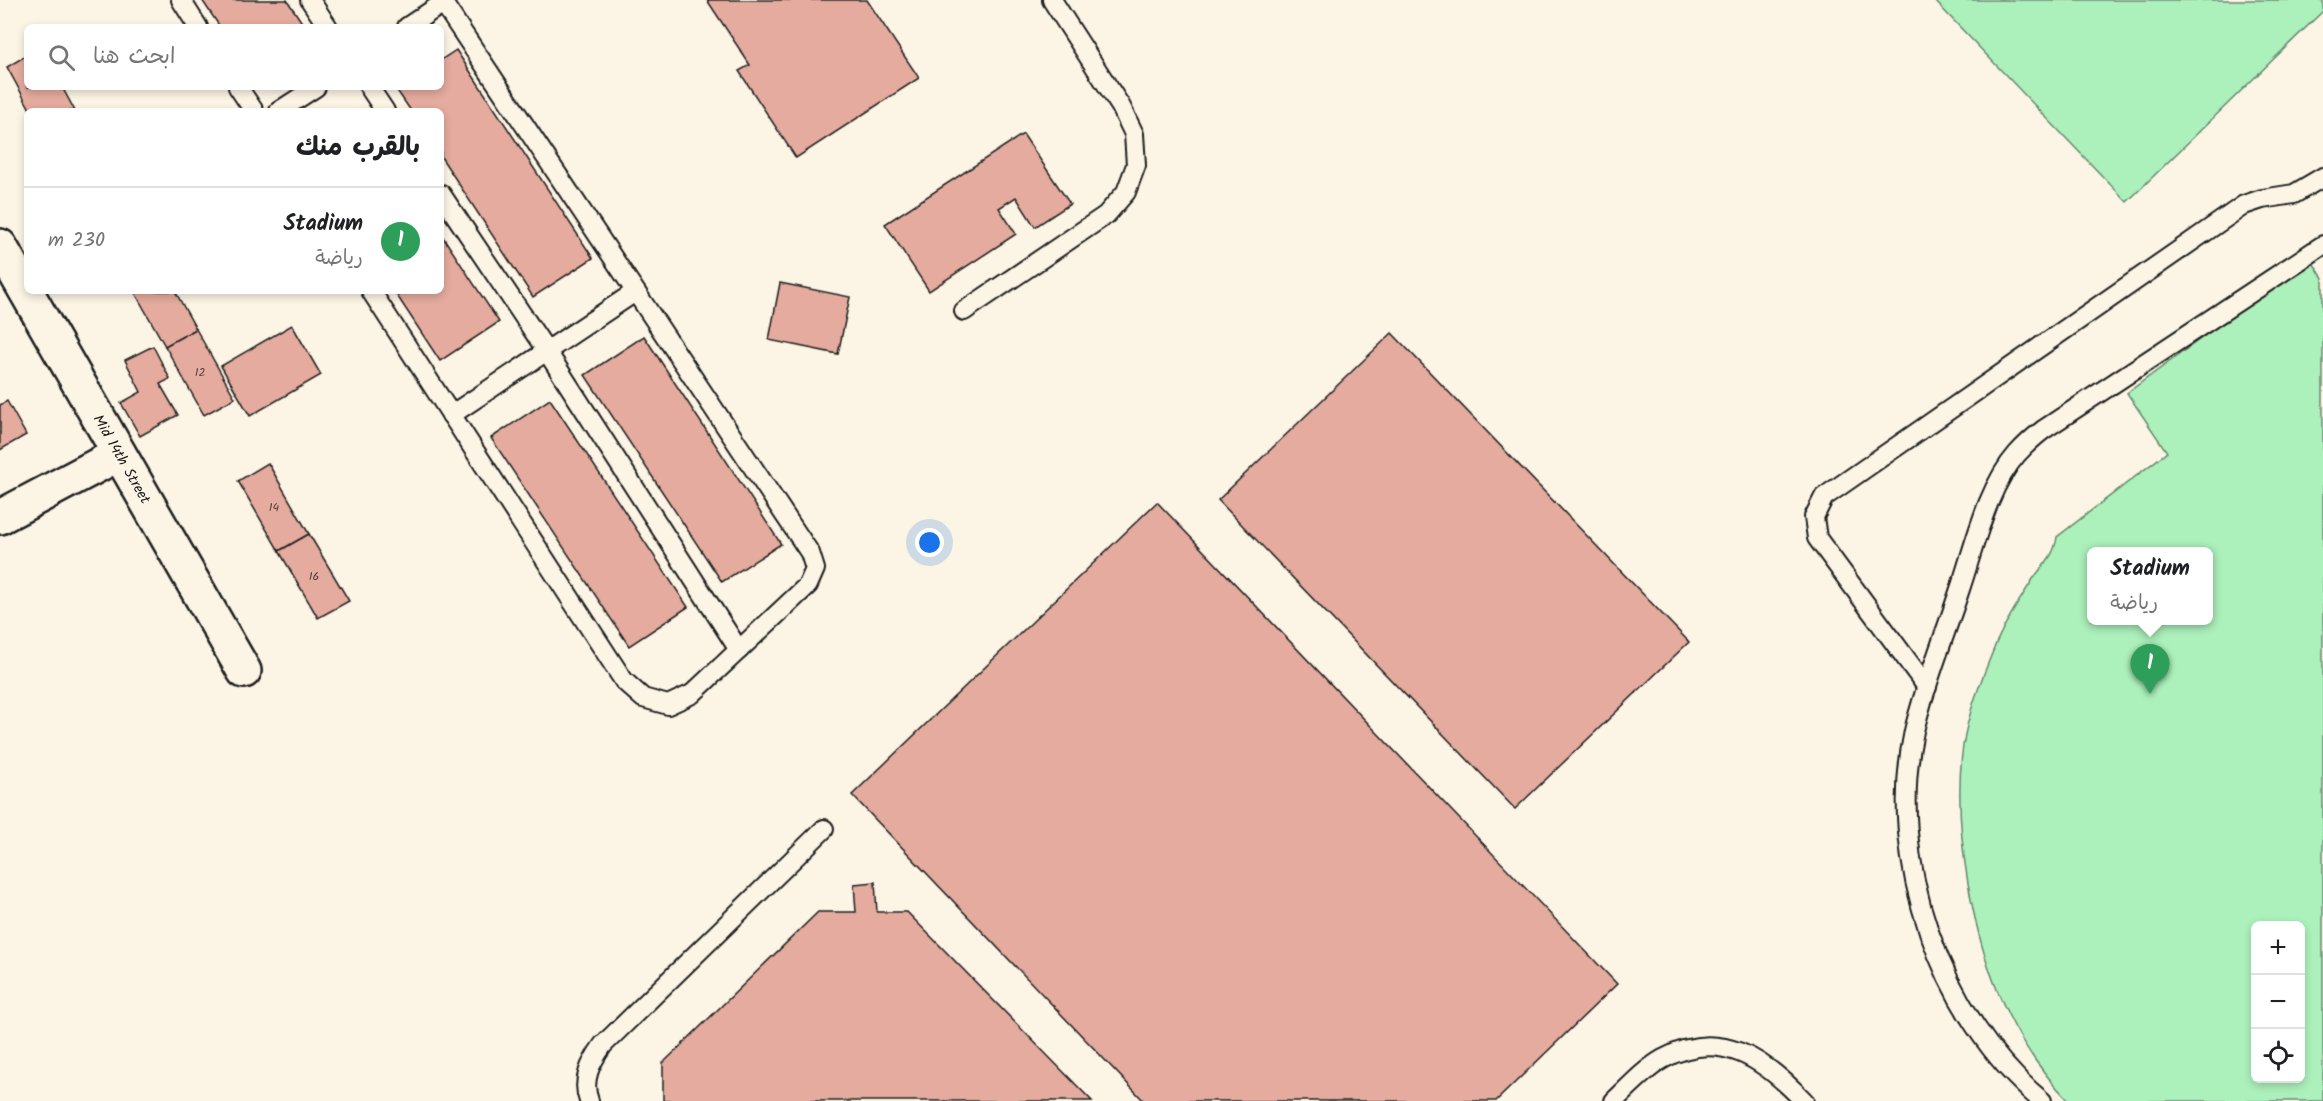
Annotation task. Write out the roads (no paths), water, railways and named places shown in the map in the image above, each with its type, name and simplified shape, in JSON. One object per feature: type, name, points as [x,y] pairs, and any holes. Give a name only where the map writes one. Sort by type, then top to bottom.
[{"type":"street","name":"Mid 14th Street","points":[[0,246],[24,288]]},
{"type":"street","name":"Mid 14th Street","points":[[27,294],[244,672]]},
{"type":"street","points":[[0,517],[119,454]]},
{"type":"lane","points":[[181,0],[196,24]]},
{"type":"lane","points":[[310,0],[326,24]]},
{"type":"lane","points":[[964,311],[1106,215],[1126,192],[1136,165],[1134,134],[1121,107],[1052,0]]},
{"type":"lane","points":[[373,294],[624,681],[643,698],[668,705],[692,694],[808,585],[815,569],[810,553],[442,2],[411,24]]},
{"type":"lane","points":[[240,90],[252,108]]},
{"type":"lane","points":[[284,108],[310,90]]},
{"type":"lane","points":[[371,90],[384,108]]},
{"type":"lane","points":[[1927,687],[1817,538],[1814,517],[1824,497],[2244,205],[2262,199],[2294,194],[2323,177]]},
{"type":"lane","points":[[444,198],[546,350],[739,650]]},
{"type":"lane","points":[[2042,1101],[2000,1058],[1981,1034],[1959,998],[1940,961],[1915,885],[1906,808],[1908,769],[1914,731],[1927,687],[1989,505],[2005,471],[2016,455],[2043,429],[2323,245]]},
{"type":"lane","points":[[451,415],[635,292]]},
{"type":"lane","points":[[589,1101],[586,1093],[586,1077],[594,1057],[603,1045],[824,829]]},
{"type":"lane","points":[[1614,1101],[1647,1070],[1663,1059],[1702,1045],[1733,1049],[1755,1060],[1782,1079],[1804,1101]]},
{"type":"place","name":"Stadium","points":[[2150,694]]}]
